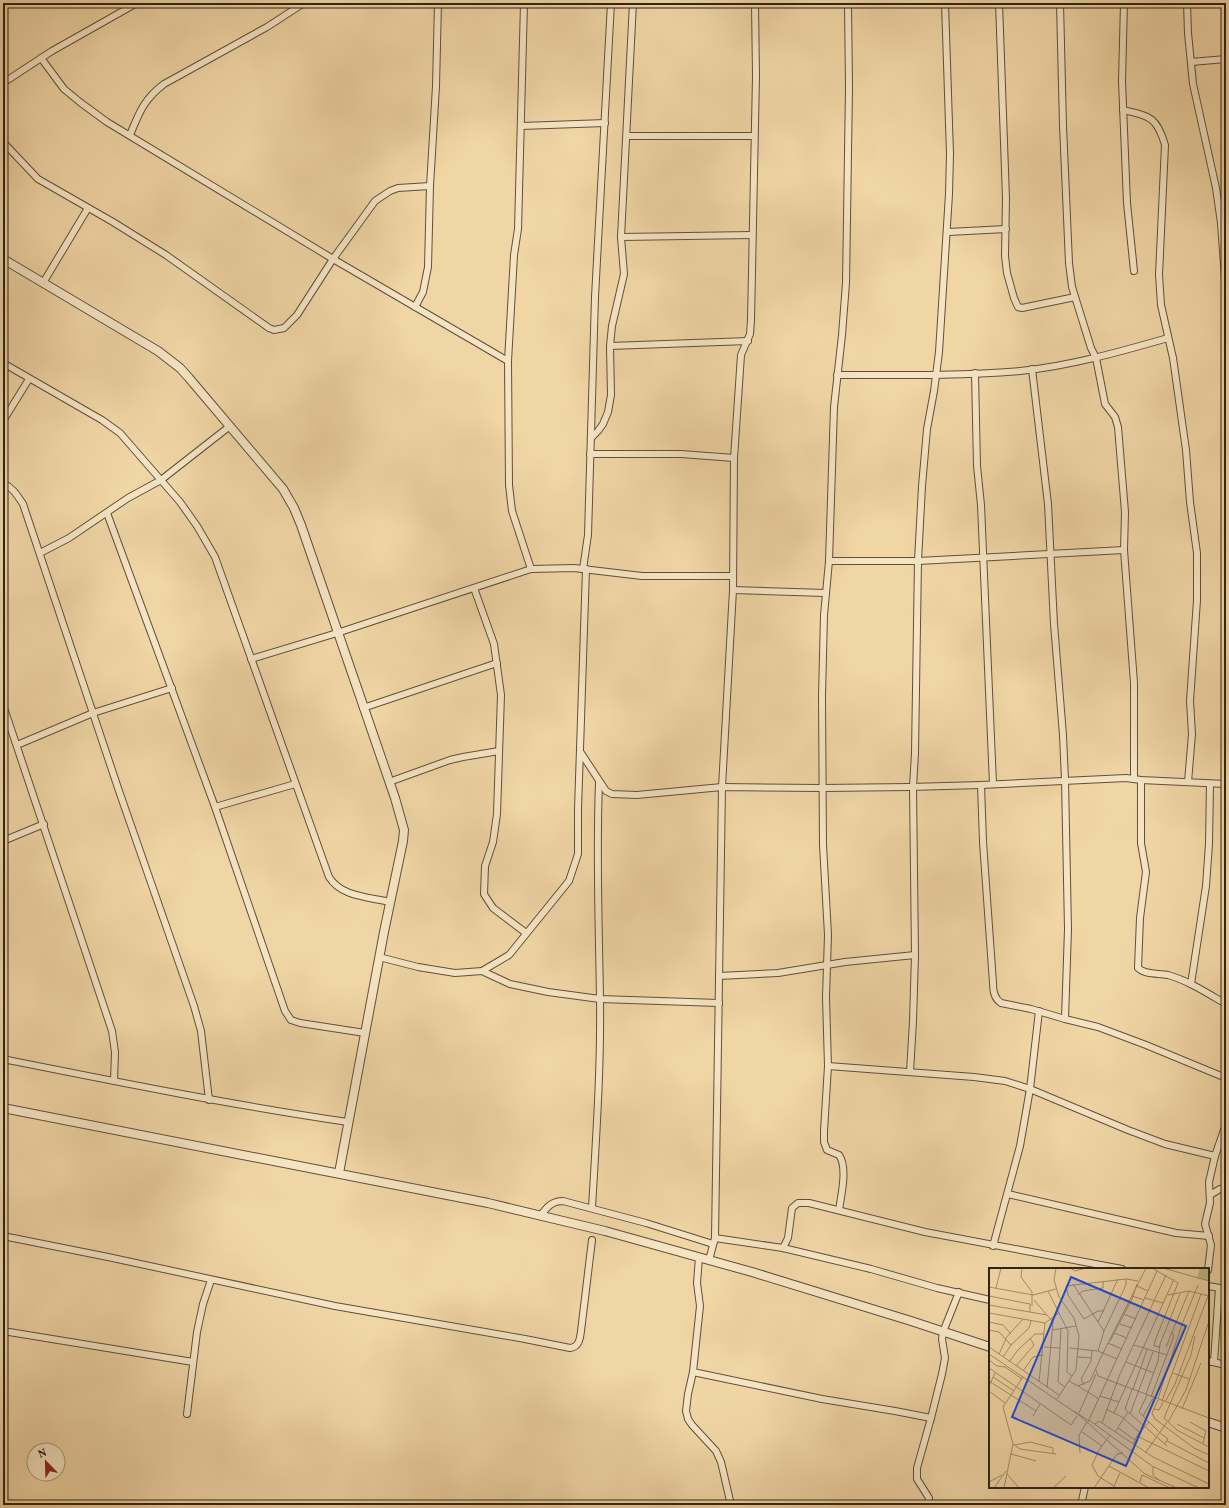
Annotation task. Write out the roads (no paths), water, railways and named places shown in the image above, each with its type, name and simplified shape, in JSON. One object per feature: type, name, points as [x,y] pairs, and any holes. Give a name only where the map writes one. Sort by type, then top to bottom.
[{"type":"street","points":[[3,83],[41,58],[137,3]]},
{"type":"street","points":[[130,135],[141,108],[153,92],[164,84],[267,27],[304,3]]},
{"type":"street","points":[[415,307],[423,292],[428,267],[438,3]]},
{"type":"street","points":[[524,3],[518,229],[514,256],[508,361],[510,499],[513,515],[531,569]]},
{"type":"street","points":[[379,957],[418,967],[455,973],[482,971],[509,955],[569,881],[578,854],[585,569],[588,535],[596,282],[611,3]]},
{"type":"street","points":[[591,438],[600,428],[608,412],[611,395],[610,346],[612,326],[624,274],[621,237],[628,136],[633,3]]},
{"type":"street","points":[[709,1260],[714,1241],[722,787],[733,590],[734,458],[740,355],[748,341],[751,320],[756,76],[755,3]]},
{"type":"street","points":[[839,1210],[843,1188],[842,1162],[839,1155],[827,1150],[824,1142],[824,1111],[828,1066],[826,997],[828,935],[823,860],[822,788],[825,593],[829,561],[834,407],[846,283],[849,88],[848,3]]},
{"type":"street","points":[[910,1072],[915,955],[913,787],[915,753],[918,561],[923,472],[939,352],[942,292],[948,232],[950,154],[945,3]]},
{"type":"street","points":[[998,3],[1006,229],[1005,256],[1007,268],[1018,307],[1024,308],[1075,297]]},
{"type":"street","points":[[1060,3],[1063,126],[1069,263],[1075,297],[1096,358],[1105,404],[1115,417],[1118,428],[1125,512],[1124,550],[1134,682],[1141,843],[1146,872],[1140,918],[1138,968],[1143,972],[1167,975],[1191,984],[1226,1004]]},
{"type":"street","points":[[1124,3],[1122,63],[1127,203],[1134,270]]},
{"type":"street","points":[[1187,3],[1188,33],[1193,84],[1216,188],[1222,223],[1226,292]]},
{"type":"street","points":[[41,58],[64,88],[81,103],[107,122],[333,259],[508,361]]},
{"type":"street","points":[[1191,62],[1226,59]]},
{"type":"street","points":[[1124,110],[1150,118],[1160,129],[1165,145],[1159,274],[1161,305],[1173,358],[1186,450],[1190,502],[1197,553],[1197,600],[1190,701],[1192,734],[1188,782]]},
{"type":"street","points":[[521,126],[605,124]]},
{"type":"street","points":[[628,136],[754,136]]},
{"type":"street","points":[[3,142],[35,176],[166,255],[269,328],[274,330],[284,328],[297,315],[333,259],[375,201],[390,191],[398,188],[430,186]]},
{"type":"street","points":[[43,283],[88,208]]},
{"type":"street","points":[[948,232],[1006,229]]},
{"type":"street","points":[[621,237],[752,235]]},
{"type":"street","points":[[3,259],[163,355],[189,378],[283,489],[294,508],[389,782],[404,830],[400,862],[379,957],[339,1173]]},
{"type":"street","points":[[837,375],[936,375],[1032,369],[1096,358],[1168,338]]},
{"type":"street","points":[[610,346],[748,341]]},
{"type":"street","points":[[3,363],[102,420],[116,430],[126,439],[180,502],[197,526],[215,557],[329,877],[335,886],[349,893],[390,902]]},
{"type":"street","points":[[1032,369],[1048,504],[1049,554],[1065,780],[1068,929],[1065,1019]]},
{"type":"street","points":[[975,373],[993,784]]},
{"type":"street","points":[[3,421],[29,379]]},
{"type":"street","points":[[40,553],[69,538],[128,498],[161,480],[230,426]]},
{"type":"street","points":[[590,454],[681,454],[734,458]]},
{"type":"street","points":[[3,484],[8,486],[16,493],[22,504],[40,553],[198,1019],[209,1100]]},
{"type":"street","points":[[107,513],[215,807],[285,1011],[288,1017],[300,1024],[365,1033]]},
{"type":"street","points":[[829,561],[918,561],[1124,550]]},
{"type":"street","points":[[251,659],[337,633],[531,569],[585,569],[642,576],[733,576]]},
{"type":"street","points":[[474,588],[494,644],[501,695],[497,814],[493,842],[485,866],[484,894],[493,908],[526,933]]},
{"type":"street","points":[[733,590],[825,593]]},
{"type":"street","points":[[363,708],[497,663]]},
{"type":"street","points":[[17,745],[93,713],[172,688]]},
{"type":"street","points":[[3,705],[112,1031],[115,1052],[114,1081]]},
{"type":"street","points":[[389,782],[450,760],[499,751]]},
{"type":"street","points":[[581,753],[606,791],[612,794],[622,795],[722,787],[913,787],[1126,778],[1138,780],[1226,784]]},
{"type":"street","points":[[592,1208],[598,1103],[600,999],[597,854],[599,781]]},
{"type":"street","points":[[215,807],[295,784]]},
{"type":"street","points":[[1191,984],[1206,886],[1209,844],[1210,784]]},
{"type":"street","points":[[981,785],[983,842],[993,990],[996,998],[1001,1003],[1031,1009],[1098,1027],[1226,1078]]},
{"type":"street","points":[[3,841],[44,824]]},
{"type":"street","points":[[719,976],[778,973],[845,962],[915,955]]},
{"type":"street","points":[[482,971],[510,984],[548,992],[600,999],[719,1003]]},
{"type":"street","points":[[993,1246],[1020,1146],[1030,1089],[1039,1011]]},
{"type":"street","points":[[3,1059],[209,1100],[348,1122]]},
{"type":"street","points":[[828,1066],[995,1080],[1030,1089],[1165,1144],[1215,1156]]},
{"type":"street","points":[[3,1108],[339,1173],[541,1215],[606,1231],[839,1298],[989,1347]]},
{"type":"street","points":[[1208,1268],[1211,1245],[1205,1224],[1210,1195],[1210,1178],[1215,1156],[1226,1124]]},
{"type":"street","points":[[1210,1195],[1220,1189],[1226,1188]]},
{"type":"street","points":[[1008,1194],[1176,1233],[1209,1236]]},
{"type":"street","points":[[541,1215],[550,1204],[558,1201],[592,1208],[714,1241],[783,1248],[871,1269],[937,1288],[989,1300]]},
{"type":"street","points":[[783,1248],[788,1238],[790,1213],[794,1205],[798,1203],[808,1203],[925,1232],[993,1246],[1046,1254],[1117,1268]]},
{"type":"street","points":[[3,1236],[335,1306],[573,1348],[578,1344],[581,1331],[592,1240]]},
{"type":"street","points":[[699,1257],[697,1283],[700,1306],[693,1372],[688,1394],[686,1414],[692,1424],[716,1451],[721,1462],[731,1505]]},
{"type":"street","points":[[188,1414],[197,1332],[203,1304],[211,1280]]},
{"type":"street","points":[[1209,1286],[1226,1289]]},
{"type":"street","points":[[1219,1288],[1211,1362],[1226,1365]]},
{"type":"street","points":[[928,1505],[929,1498],[917,1479],[916,1474],[945,1358],[942,1339],[959,1292]]},
{"type":"street","points":[[3,1331],[193,1362]]},
{"type":"street","points":[[693,1372],[822,1399],[931,1418]]},
{"type":"street","points":[[1209,1422],[1226,1428]]},
{"type":"street","points":[[1081,1505],[1085,1488]]}]
